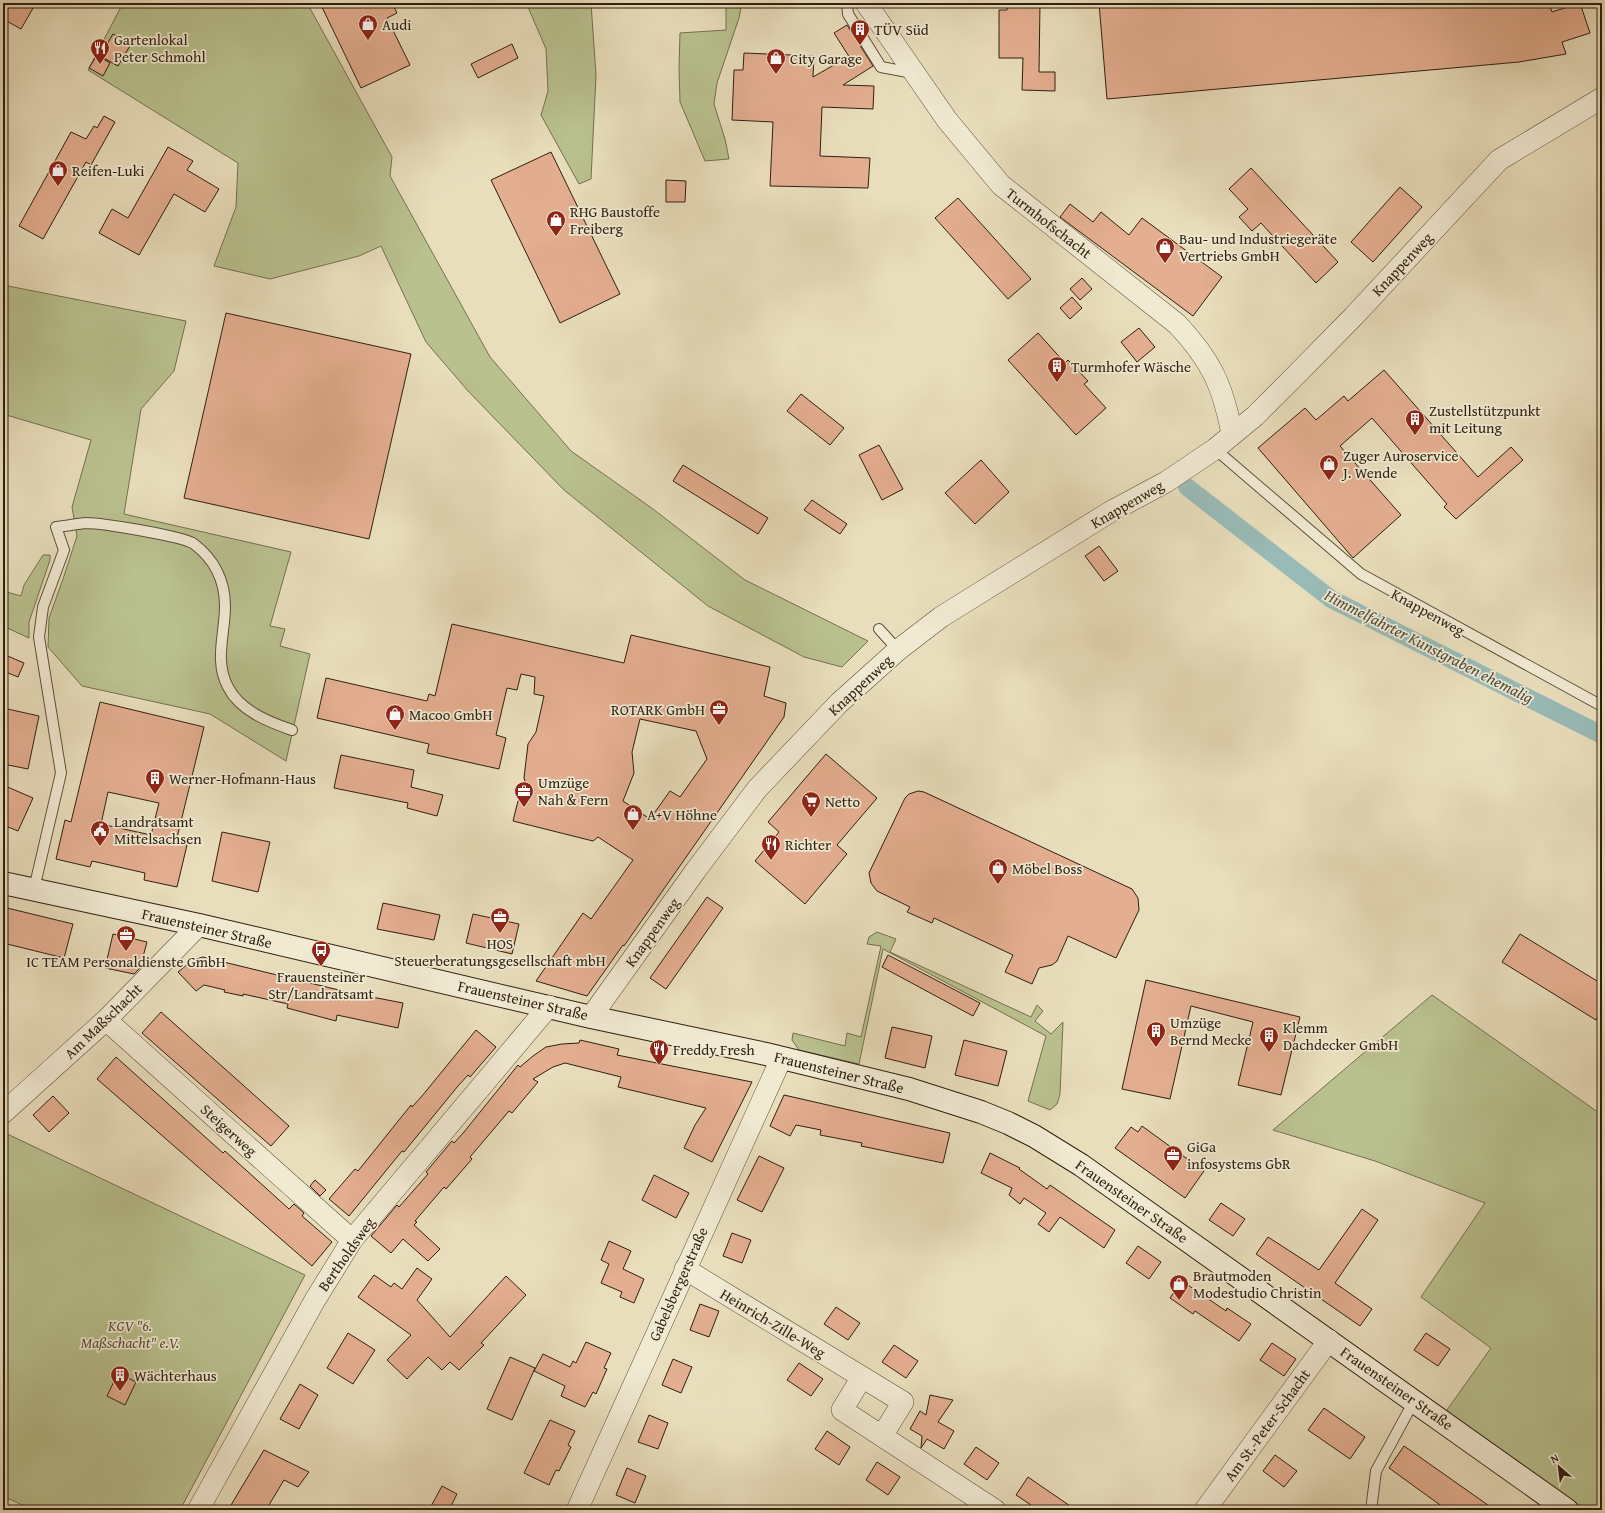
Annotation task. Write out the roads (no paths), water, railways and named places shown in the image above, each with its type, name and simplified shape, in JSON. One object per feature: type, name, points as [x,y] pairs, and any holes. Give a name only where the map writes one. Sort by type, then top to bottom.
[{"type":"main road","name":"Frauensteiner Straße","points":[[3,883],[199,925],[591,1017],[781,1059],[909,1089],[981,1112],[1034,1136],[1081,1165],[1567,1510]]},
{"type":"street","name":"Turmhofschacht","points":[[866,3],[948,120],[1001,185],[1177,324],[1204,356],[1220,387],[1232,434]]},
{"type":"street","name":"Knappenweg","points":[[591,1017],[696,870],[757,789],[839,703],[898,650],[941,617],[1110,512],[1166,482],[1215,448],[1265,406],[1354,316],[1500,160],[1602,98]]},
{"type":"street","name":"Am Maßschacht","points":[[3,1113],[106,1020],[199,925]]},
{"type":"street","name":"Bertholdsweg","points":[[198,1510],[315,1300],[352,1240],[549,1006]]},
{"type":"street","name":"Steigerweg","points":[[106,1020],[352,1240]]},
{"type":"street","name":"Gabelsbergerstraße","points":[[577,1510],[781,1059]]},
{"type":"street","name":"Heinrich-Zille-Weg","points":[[685,1269],[903,1402],[882,1436]]},
{"type":"street","name":"Am St.-Peter-Schacht","points":[[1205,1510],[1329,1340]]},
{"type":"street","points":[[862,1377],[842,1410],[995,1510]]},
{"type":"lane","points":[[847,3],[848,14],[881,67],[916,74]]},
{"type":"lane","name":"Knappenweg","points":[[1215,448],[1361,574],[1602,706]]},
{"type":"lane","points":[[34,890],[61,773],[40,637],[43,607],[64,550],[56,527],[88,523],[152,532],[192,543],[213,562],[221,581],[225,606],[220,642],[221,670],[228,688],[250,711],[292,730]]},
{"type":"lane","points":[[879,629],[898,650]]},
{"type":"lane","points":[[1371,1510],[1376,1471],[1414,1401]]},
{"type":"waterway","name":"Himmelfahrter Kunstgraben ehemalig","points":[[1187,487],[1331,599],[1602,735]]},
{"type":"place","name":"Audi","points":[[368,41]]},
{"type":"place","name":"TÜV Süd","points":[[860,46]]},
{"type":"place","name":"Gartenlokal Peter Schmohl","points":[[100,65]]},
{"type":"place","name":"City Garage","points":[[776,75]]},
{"type":"place","name":"Reifen-Luki","points":[[58,187]]},
{"type":"place","name":"RHG Baustoffe Freiberg","points":[[556,237]]},
{"type":"place","name":"Bau- und Industriegeräte Vertriebs GmbH","points":[[1165,264]]},
{"type":"place","name":"Turmhofer Wäsche","points":[[1057,383]]},
{"type":"place","name":"Zustellstützpunkt mit Leitung","points":[[1415,436]]},
{"type":"place","name":"Zuger Auroservice J. Wende","points":[[1329,481]]},
{"type":"place","name":"ROTARK GmbH","points":[[719,726]]},
{"type":"place","name":"Macoo GmbH","points":[[395,731]]},
{"type":"place","name":"Werner-Hofmann-Haus","points":[[155,795]]},
{"type":"place","name":"Umzüge Nah & Fern","points":[[524,808]]},
{"type":"place","name":"Netto","points":[[811,818]]},
{"type":"place","name":"A+V Höhne","points":[[633,831]]},
{"type":"place","name":"Landratsamt Mittelsachsen","points":[[100,847]]},
{"type":"place","name":"Richter","points":[[771,861]]},
{"type":"place","name":"Möbel Boss","points":[[998,885]]},
{"type":"place","name":"HOS Steuerberatungsgesellschaft mbH","points":[[500,934]]},
{"type":"place","name":"IC TEAM Personaldienste GmbH","points":[[126,952]]},
{"type":"place","name":"Frauensteiner Str/Landratsamt","points":[[321,967]]},
{"type":"place","name":"Umzüge Bernd Mecke","points":[[1156,1048]]},
{"type":"place","name":"Klemm Dachdecker GmbH","points":[[1269,1053]]},
{"type":"place","name":"Freddy Fresh","points":[[659,1066]]},
{"type":"place","name":"GiGa infosystems GbR","points":[[1173,1172]]},
{"type":"place","name":"Brautmoden Modestudio Christin","points":[[1179,1301]]},
{"type":"place","name":"Wächterhaus","points":[[120,1392]]},
{"type":"park label","name":"KGV \"6. Maßschacht\" e.V.","points":[[130,1334]]}]
